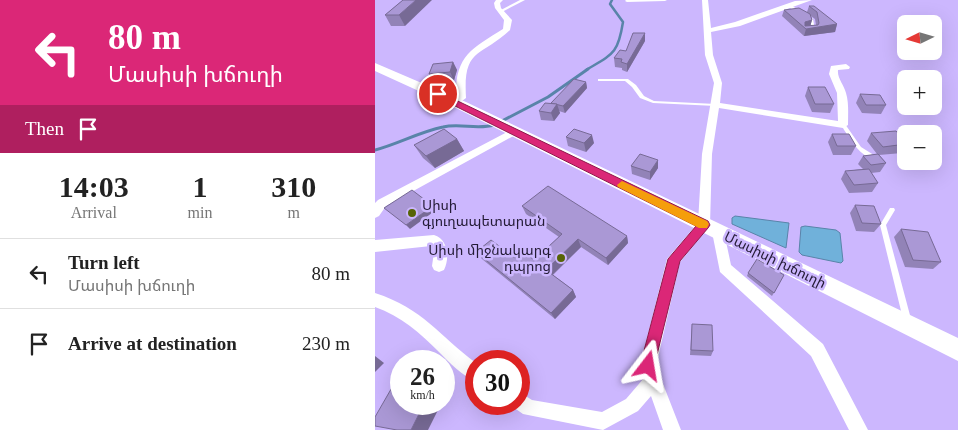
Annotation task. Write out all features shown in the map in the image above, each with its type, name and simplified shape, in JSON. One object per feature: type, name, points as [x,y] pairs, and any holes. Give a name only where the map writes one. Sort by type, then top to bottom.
[{"type":"main road","name":"Մասիսի խճուղի","points":[[380,69],[458,104],[958,350]]},
{"type":"main road","points":[[375,80],[380,69]]},
{"type":"street","points":[[458,104],[461,98],[461,70],[471,52],[506,30],[508,20],[497,3],[500,0]]},
{"type":"street","points":[[705,0],[709,55],[718,84],[707,154],[711,228],[725,268],[817,350],[859,430]]},
{"type":"street","points":[[706,31],[737,24],[788,5],[809,0]]},
{"type":"street","points":[[716,105],[843,125],[845,101],[833,74],[834,68],[846,68]]},
{"type":"street","points":[[375,212],[382,203],[513,132]]},
{"type":"street","points":[[672,430],[648,366],[674,259],[711,228]]},
{"type":"street","points":[[375,246],[434,240],[441,251],[439,266]]},
{"type":"street","points":[[375,300],[392,304],[427,328],[465,365]]},
{"type":"street","points":[[530,408],[603,421],[632,406],[653,380]]},
{"type":"lane","points":[[501,11],[523,0]]},
{"type":"lane","points":[[627,1],[665,0]]},
{"type":"lane","points":[[788,5],[812,20],[814,29],[805,31]]},
{"type":"lane","points":[[600,80],[626,80],[634,86],[642,97],[653,102],[716,105]]},
{"type":"lane","points":[[843,125],[859,148],[877,158]]},
{"type":"lane","points":[[892,210],[883,225],[908,326]]},
{"type":"water","points":[[735,216],[789,223],[786,248],[732,224],[732,218]]},
{"type":"water","points":[[801,227],[836,230],[840,233],[843,261],[841,263],[802,255],[799,252]]},
{"type":"building","points":[[403,0],[416,0],[399,15],[385,15]]},
{"type":"building","points":[[809,6],[814,6],[837,24],[806,29],[784,10],[799,8],[810,14],[812,20],[805,22],[805,26],[818,25],[817,12]]},
{"type":"building","points":[[633,33],[645,33],[627,64],[621,62],[622,59],[614,58],[620,50],[626,51]]},
{"type":"building","points":[[453,62],[450,72],[429,74],[433,64]]},
{"type":"building","points":[[574,79],[586,82],[563,106],[551,103]]},
{"type":"building","points":[[808,87],[825,87],[834,104],[815,104]]},
{"type":"building","points":[[860,94],[880,95],[886,105],[866,105]]},
{"type":"building","points":[[545,103],[557,104],[551,113],[539,111]]},
{"type":"building","points":[[444,129],[457,139],[426,156],[414,145]]},
{"type":"building","points":[[574,129],[592,135],[584,143],[566,137]]},
{"type":"building","points":[[896,131],[897,145],[883,147],[871,133]]},
{"type":"building","points":[[832,134],[849,134],[856,146],[837,146]]},
{"type":"building","points":[[640,154],[658,160],[650,172],[631,166]]},
{"type":"building","points":[[878,154],[886,163],[871,165],[863,156]]},
{"type":"building","points":[[869,169],[878,183],[854,185],[845,171]]},
{"type":"building","points":[[548,186],[627,236],[606,258],[578,239],[546,270],[573,290],[551,313],[476,252],[491,240],[515,258],[523,251],[534,260],[562,234],[522,206]]},
{"type":"building","points":[[412,190],[433,206],[406,225],[384,208]]},
{"type":"building","points":[[855,205],[874,206],[881,224],[862,223]]},
{"type":"building","points":[[901,229],[928,232],[941,262],[913,260]]},
{"type":"building","points":[[757,259],[784,275],[774,293],[748,273]]},
{"type":"building","points":[[692,324],[712,325],[713,351],[691,350]]},
{"type":"building","points":[[390,391],[390,415],[418,415],[411,430],[397,430],[375,426],[375,417]]},
{"type":"waterway","points":[[586,70],[613,52],[619,41],[623,22],[610,4],[612,0]]},
{"type":"waterway","points":[[500,122],[548,97],[588,69]]},
{"type":"waterway","points":[[375,150],[443,127],[494,125]]},
{"type":"slow traffic","points":[[622,185],[703,224]]},
{"type":"place","name":"Սիսի գյուղապետարան","points":[[412,213]]},
{"type":"place","name":"Սիսի միջնակարգ դպրոց","points":[[561,258]]},
{"type":"route","points":[[438,94],[704,225],[674,259],[648,366]]}]
